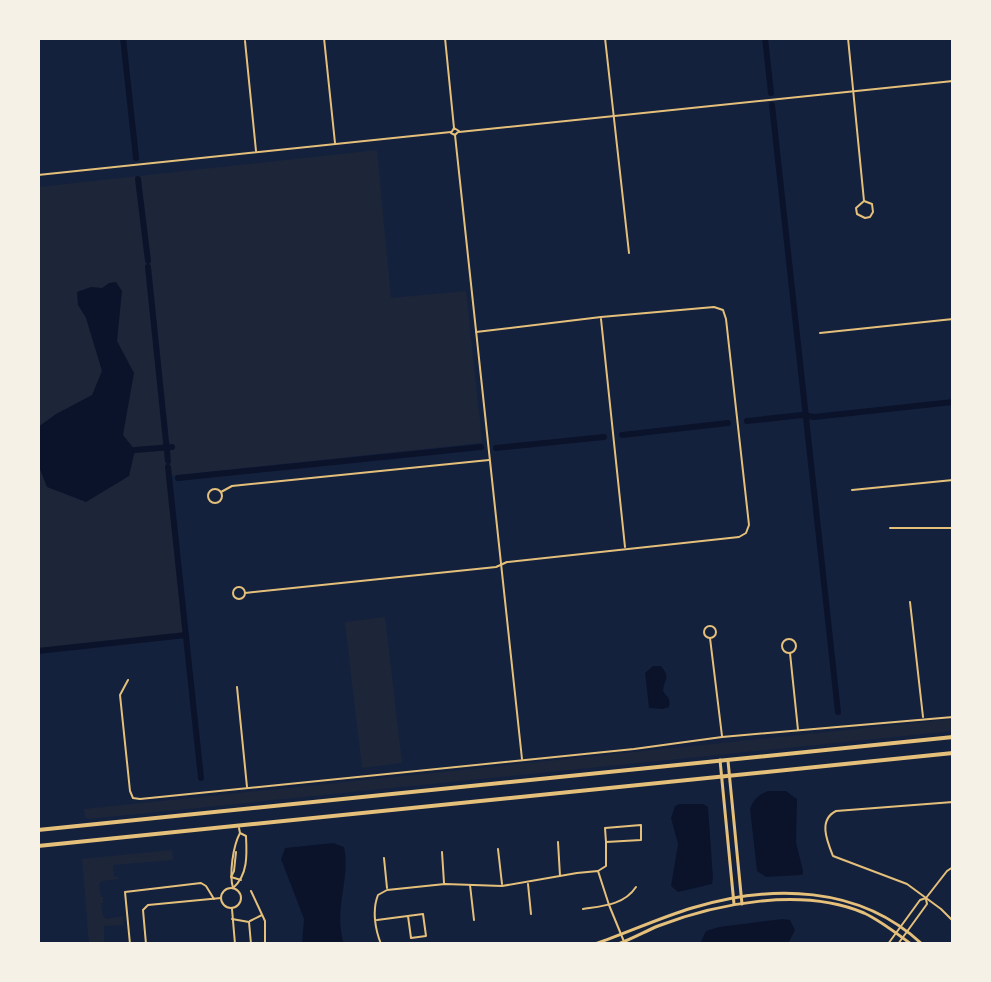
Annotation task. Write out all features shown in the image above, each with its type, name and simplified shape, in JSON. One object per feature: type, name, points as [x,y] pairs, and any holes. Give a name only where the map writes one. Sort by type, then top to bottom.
[{"type":"highway","points":[[38,830],[953,737]]},
{"type":"highway","points":[[38,846],[239,829],[953,753]]},
{"type":"street","points":[[324,38],[335,144]]},
{"type":"street","points":[[445,38],[454,128],[451,132]]},
{"type":"street","points":[[605,38],[629,253]]},
{"type":"street","points":[[848,38],[864,201]]},
{"type":"street","points":[[245,41],[256,152]]},
{"type":"street","points":[[455,135],[459,132],[953,81]]},
{"type":"street","points":[[454,128],[459,132]]},
{"type":"street","points":[[38,175],[451,132],[455,135],[523,760]]},
{"type":"street","points":[[864,201],[872,204],[873,212],[870,217],[861,218],[856,208],[864,201]]},
{"type":"street","points":[[245,593],[739,537],[746,533],[749,525],[723,310],[714,307],[601,317],[476,332]]},
{"type":"street","points":[[601,317],[625,548]]},
{"type":"street","points":[[820,333],[953,319]]},
{"type":"street","points":[[221,492],[232,486],[490,460]]},
{"type":"street","points":[[852,490],[953,480]]},
{"type":"street","points":[[890,528],[953,528]]},
{"type":"street","points":[[910,602],[923,718]]},
{"type":"street","points":[[710,638],[722,737]]},
{"type":"street","points":[[790,653],[798,731]]},
{"type":"street","points":[[128,680],[120,695],[130,791],[133,798],[140,799],[722,737],[953,717]]},
{"type":"street","points":[[237,687],[247,788]]},
{"type":"street","points":[[728,759],[742,904]]},
{"type":"street","points":[[720,760],[734,905]]},
{"type":"street","points":[[953,802],[836,811],[826,820],[825,830],[833,856],[907,884],[953,921]]},
{"type":"street","points":[[381,944],[374,905],[378,895],[387,890],[445,884],[502,886],[598,871],[606,866],[605,828],[641,825],[641,840],[606,842]]},
{"type":"street","points":[[239,829],[230,871],[233,888],[241,897],[238,904],[231,907],[224,905],[221,898],[224,891],[233,888],[241,880],[247,857],[246,836],[239,829]]},
{"type":"street","points":[[558,842],[560,876]]},
{"type":"street","points":[[498,849],[502,886]]},
{"type":"street","points":[[442,852],[445,884]]},
{"type":"street","points":[[384,858],[387,890]]},
{"type":"street","points":[[888,944],[920,900],[926,898],[953,867]]},
{"type":"street","points":[[598,871],[624,943]]},
{"type":"street","points":[[231,877],[241,880]]},
{"type":"street","points":[[527,882],[531,914]]},
{"type":"street","points":[[130,944],[125,892],[201,883],[214,899]]},
{"type":"street","points":[[470,884],[474,920]]},
{"type":"street","points":[[583,909],[609,905],[630,896],[636,887]]},
{"type":"street","points":[[251,891],[265,921],[263,944]]},
{"type":"street","points":[[595,944],[691,908],[733,897],[791,893],[844,899],[900,926],[922,944]]},
{"type":"street","points":[[146,944],[143,910],[148,905],[221,898]]},
{"type":"street","points":[[898,944],[927,904],[926,898]]},
{"type":"street","points":[[618,944],[696,914],[734,905],[792,900],[817,901],[864,913],[911,944]]},
{"type":"street","points":[[231,907],[235,944]]},
{"type":"street","points":[[376,920],[423,914],[426,936],[411,938],[408,916]]},
{"type":"street","points":[[232,919],[249,922],[262,915]]},
{"type":"street","points":[[249,922],[251,944]]},
{"type":"shaded area","points":[[377,150],[391,298],[466,291],[482,441],[168,476],[186,633],[38,649],[38,187]]},
{"type":"shaded area","points":[[116,282],[122,291],[117,341],[134,373],[123,435],[135,450],[129,476],[86,502],[47,487],[38,464],[38,427],[92,395],[102,371],[86,318],[78,305],[77,292]]},
{"type":"shaded area","points":[[385,617],[402,763],[362,768],[345,622]]},
{"type":"shaded area","points":[[653,666],[661,666],[666,673],[663,691],[669,707],[663,709],[649,708],[645,673]]},
{"type":"shaded area","points":[[953,719],[953,731],[88,819],[84,809]]},
{"type":"shaded area","points":[[768,791],[786,791],[797,799],[796,842],[803,871],[801,875],[766,877],[757,871],[750,809],[757,798]]},
{"type":"shaded area","points":[[703,804],[708,807],[713,878],[712,884],[678,892],[671,886],[678,844],[671,818],[675,806]]},
{"type":"shaded area","points":[[333,843],[344,847],[346,859],[340,918],[344,944],[302,944],[304,919],[281,859],[285,848]]},
{"type":"shaded area","points":[[172,850],[173,860],[113,865],[114,877],[119,879],[99,884],[103,916],[106,919],[123,916],[124,925],[104,926],[104,944],[89,944],[82,859]]},
{"type":"shaded area","points":[[790,920],[795,930],[788,944],[700,944],[706,931],[719,927]]},
{"type":"waterway","points":[[123,38],[136,158]]},
{"type":"waterway","points":[[765,38],[771,93]]},
{"type":"waterway","points":[[772,105],[838,712]]},
{"type":"waterway","points":[[138,179],[148,261]]},
{"type":"waterway","points":[[148,267],[168,461]]},
{"type":"waterway","points":[[747,421],[953,402]]},
{"type":"waterway","points":[[622,435],[728,423]]},
{"type":"waterway","points":[[496,448],[604,437]]},
{"type":"waterway","points":[[135,450],[172,447]]},
{"type":"waterway","points":[[178,478],[481,447]]},
{"type":"waterway","points":[[168,467],[201,778]]},
{"type":"waterway","points":[[38,651],[186,635]]}]
